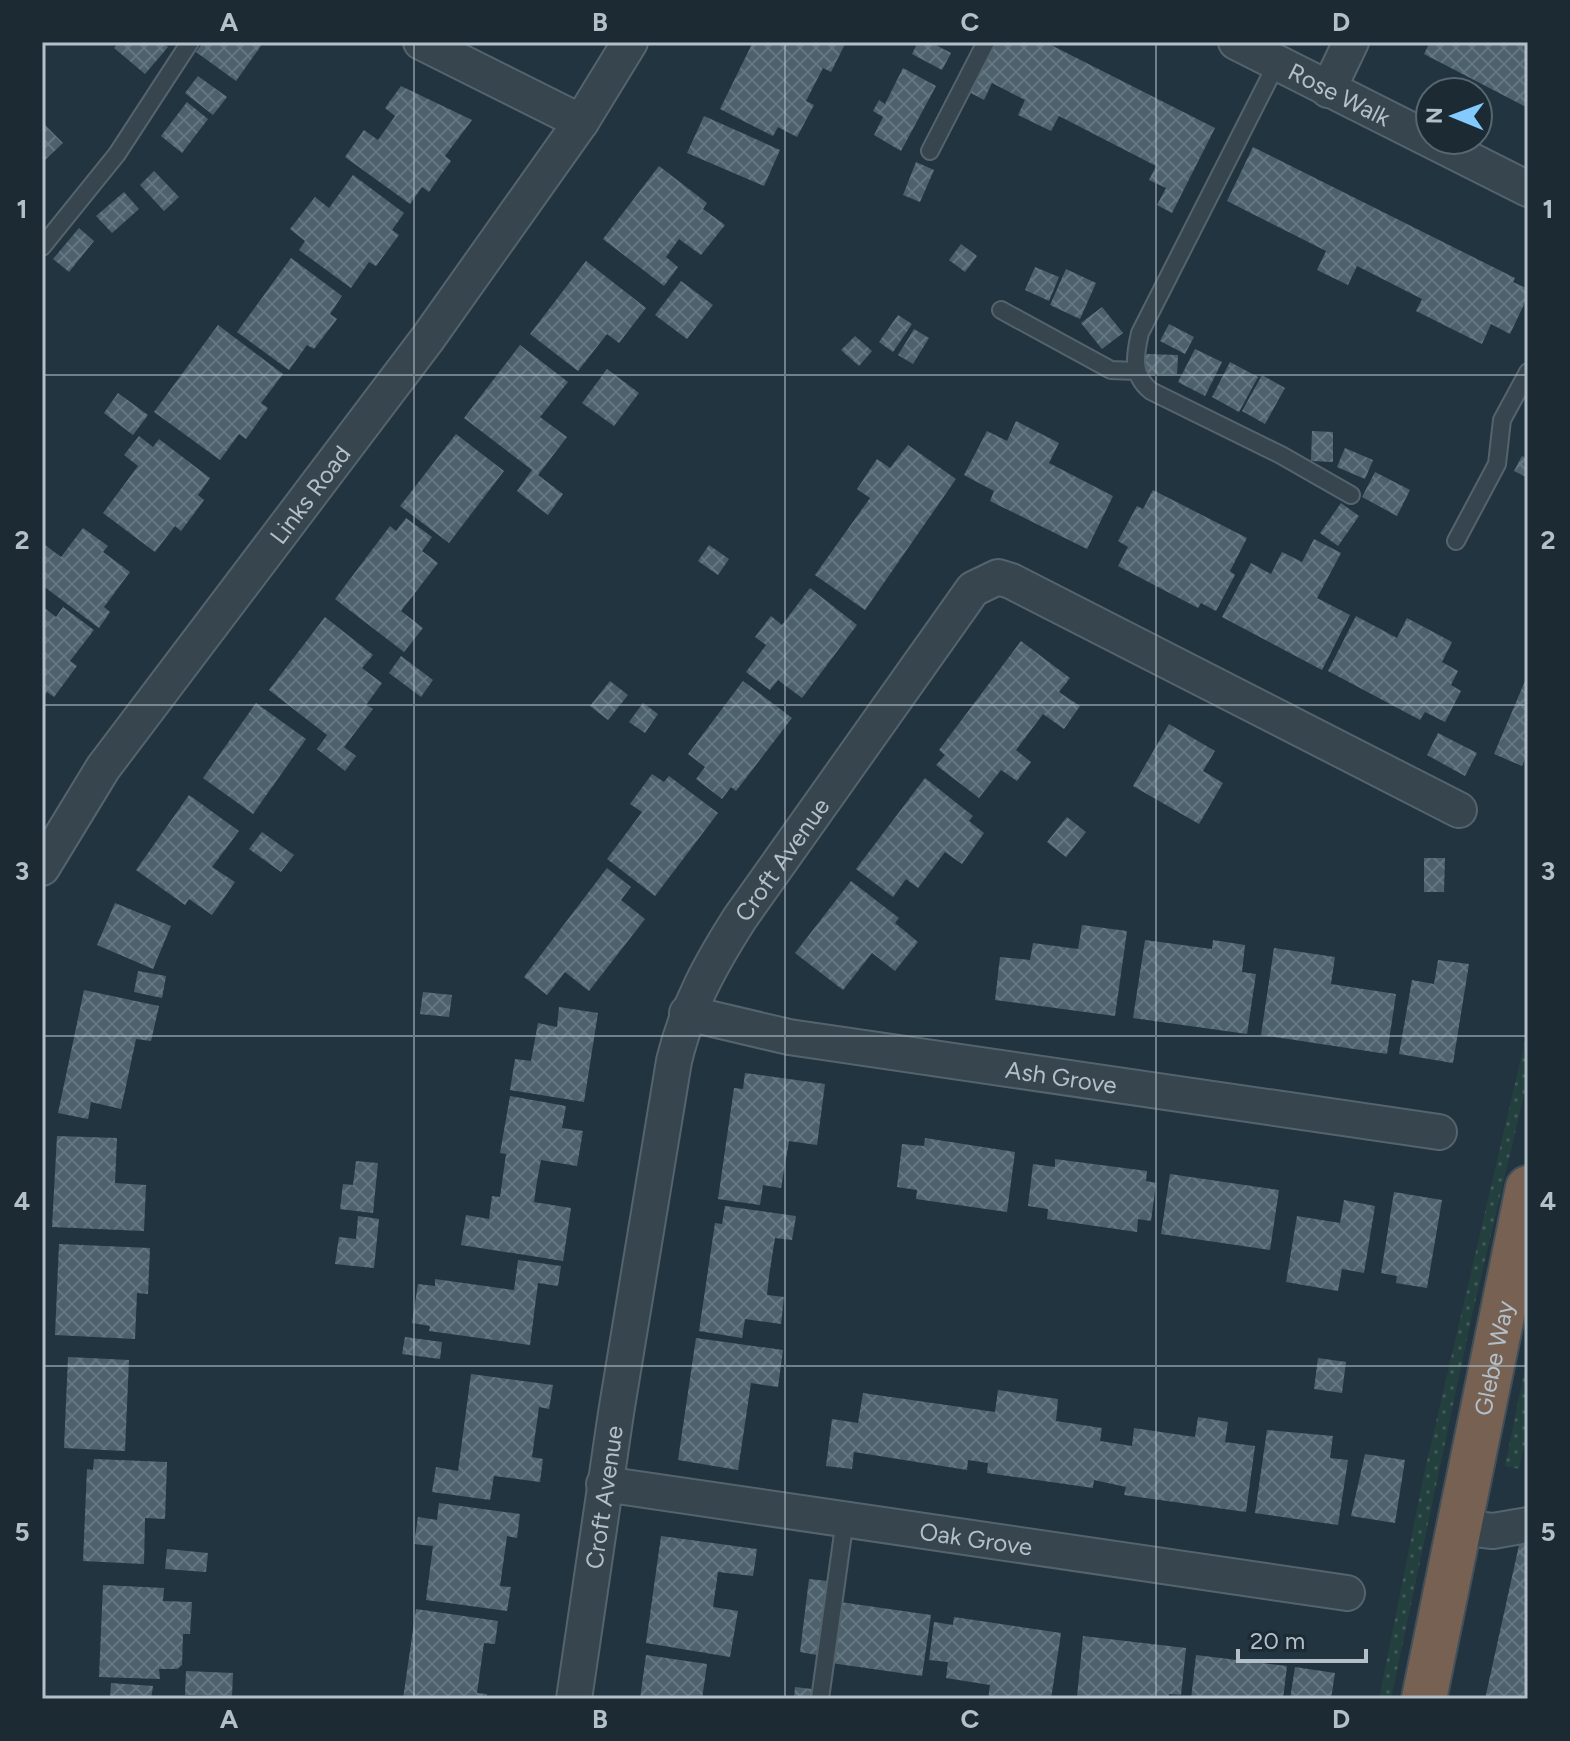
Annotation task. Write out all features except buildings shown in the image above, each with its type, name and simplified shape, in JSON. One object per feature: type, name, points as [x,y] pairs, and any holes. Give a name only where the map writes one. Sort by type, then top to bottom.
[{"type":"highway","name":"Glebe Way","points":[[1424,1699],[1528,1188]]},
{"type":"street","points":[[421,42],[581,122]]},
{"type":"street","name":"Links Road","points":[[42,868],[103,768],[428,338],[581,122],[630,42]]},
{"type":"street","name":"Rose Walk","points":[[1236,42],[1528,189]]},
{"type":"street","points":[[1328,90],[1351,42]]},
{"type":"street","name":"Croft Avenue","points":[[574,1699],[604,1484],[674,1061],[687,1013],[709,966],[740,918],[973,589],[998,577],[1459,810]]},
{"type":"street","name":"Ash Grove","points":[[687,1013],[789,1037],[1439,1132]]},
{"type":"street","name":"Oak Grove","points":[[604,1484],[1347,1593]]},
{"type":"street","points":[[1457,1527],[1493,1531],[1528,1525]]},
{"type":"lane","points":[[42,247],[117,154],[190,42]]},
{"type":"lane","points":[[930,151],[986,42]]},
{"type":"lane","points":[[1277,63],[1140,333],[1135,353],[1136,371],[1142,384],[1151,391],[1281,455],[1351,495]]},
{"type":"lane","points":[[1001,310],[1111,370],[1136,371]]},
{"type":"lane","points":[[1456,541],[1497,464],[1502,420],[1528,372]]},
{"type":"lane","points":[[820,1699],[845,1519]]},
{"type":"green space","points":[[1528,1028],[1528,1078],[1472,1315],[1391,1699],[1379,1699],[1424,1474]]},
{"type":"green space","points":[[1528,1353],[1528,1430],[1519,1469],[1505,1466]]}]
